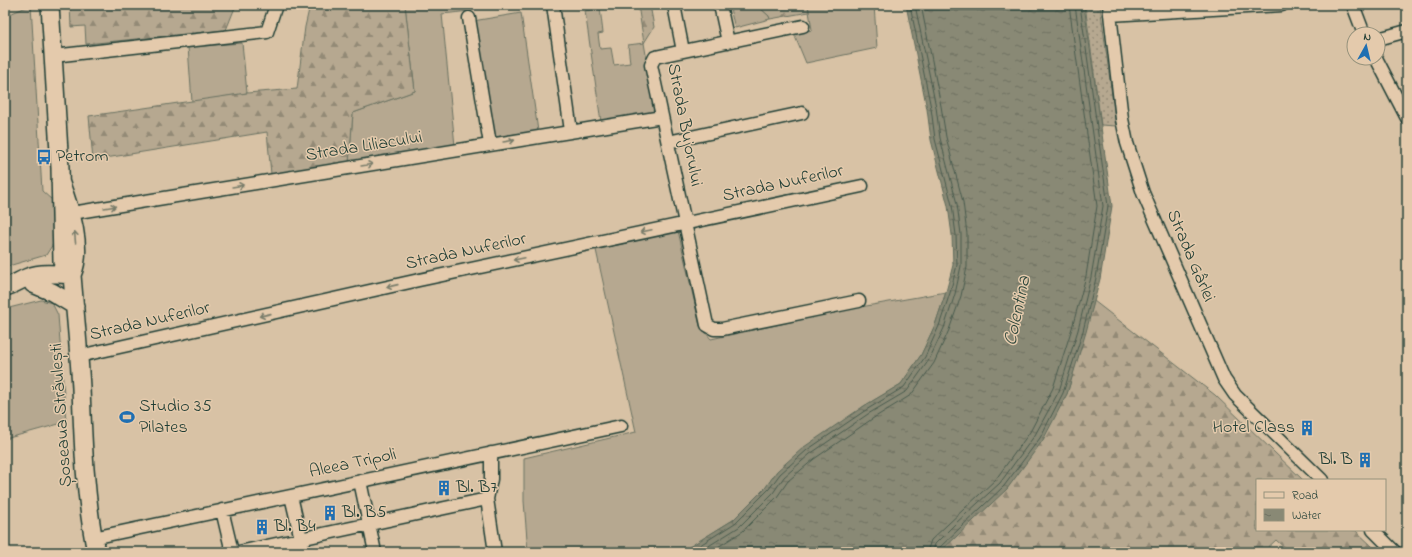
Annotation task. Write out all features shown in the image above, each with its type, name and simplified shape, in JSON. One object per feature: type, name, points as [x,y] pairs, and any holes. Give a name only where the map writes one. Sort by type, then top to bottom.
[{"type":"street","name":"Șoseaua Străulești","points":[[50,5],[60,181],[62,253],[65,269],[72,275]]},
{"type":"street","points":[[53,56],[267,32],[276,5]]},
{"type":"street","points":[[553,5],[571,131]]},
{"type":"street","points":[[674,5],[683,51]]},
{"type":"street","points":[[720,5],[728,42]]},
{"type":"street","points":[[1110,10],[1282,5]]},
{"type":"street","points":[[1354,5],[1361,26]]},
{"type":"street","name":"Strada Gârlei","points":[[1110,10],[1126,143],[1143,193],[1224,379],[1235,395],[1321,479]]},
{"type":"street","points":[[469,18],[490,144]]},
{"type":"street","name":"Strada Bujorului","points":[[803,26],[655,58],[652,61],[662,117],[684,223],[708,325],[714,329],[722,330],[859,301]]},
{"type":"street","points":[[1386,37],[1407,31]]},
{"type":"street","points":[[1380,66],[1407,118]]},
{"type":"street","points":[[668,142],[802,113]]},
{"type":"street","name":"Strada Liliacului","points":[[72,213],[662,117]]},
{"type":"street","name":"Șoseaua Străulești","points":[[60,181],[72,213],[76,260],[72,275],[79,356],[84,458],[94,545]]},
{"type":"street","name":"Strada Nuferilor","points":[[79,356],[684,223],[862,186]]},
{"type":"street","points":[[20,283],[51,264],[62,253]]},
{"type":"street","points":[[20,283],[44,274],[72,275]]},
{"type":"street","points":[[20,283],[52,292],[75,306]]},
{"type":"street","name":"Aleea Tripoli","points":[[94,545],[222,510],[621,426]]},
{"type":"street","points":[[492,453],[491,479],[487,499],[495,552]]},
{"type":"street","points":[[360,481],[375,552]]},
{"type":"street","points":[[291,496],[304,552]]},
{"type":"street","points":[[239,552],[301,540],[487,499]]},
{"type":"street","points":[[222,510],[232,552]]},
{"type":"street","points":[[1374,531],[1395,552]]},
{"type":"green space","points":[[31,5],[42,191],[52,200],[53,244],[46,255],[5,267],[5,16]]},
{"type":"green space","points":[[70,5],[236,5],[226,30],[86,44],[85,26],[71,27]]},
{"type":"green space","points":[[310,5],[405,5],[415,91],[353,113],[349,163],[271,174],[267,132],[93,160],[89,116],[247,93],[297,89],[305,27]]},
{"type":"green space","points":[[405,5],[470,5],[470,11],[442,14],[455,146],[349,163],[353,113],[415,91]]},
{"type":"green space","points":[[638,5],[650,5],[654,27],[644,43]]},
{"type":"green space","points":[[729,5],[757,5],[769,16],[770,19],[735,28]]},
{"type":"green space","points":[[757,5],[808,5],[809,12],[770,19],[769,16]]},
{"type":"green space","points":[[808,5],[874,5],[877,48],[806,63],[794,34],[812,30]]},
{"type":"green space","points":[[1085,5],[1100,5],[1116,126],[1101,125]]},
{"type":"green space","points":[[600,8],[603,33],[598,34],[600,49],[611,48],[614,65],[630,63],[628,45],[644,43],[656,113],[601,122],[585,11]]},
{"type":"green space","points":[[521,13],[538,131],[494,137],[473,21]]},
{"type":"green space","points":[[242,43],[247,93],[192,102],[188,47]]},
{"type":"green space","points":[[678,231],[700,326],[711,339],[855,308],[946,292],[935,325],[921,355],[901,384],[864,406],[777,471],[766,487],[733,520],[688,548],[681,552],[528,552],[524,501],[524,458],[636,432],[596,250]]},
{"type":"green space","points":[[41,300],[52,303],[58,315],[66,422],[5,439],[5,309]]},
{"type":"green space","points":[[1094,301],[1215,395],[1302,479],[1256,479],[1256,531],[1356,531],[1373,547],[1368,552],[1289,552],[1276,540],[1263,552],[940,552],[963,529],[1067,394]]},
{"type":"water","name":"Colentina","points":[[906,5],[1084,5],[1112,206],[1100,279],[1067,394],[1043,440],[1007,489],[940,552],[681,552],[733,520],[766,487],[777,471],[804,447],[864,406],[901,384],[921,355],[935,325],[953,265],[952,235],[948,206],[931,140],[927,109]]},
{"type":"place","name":"Petrom","points":[[44,157]]},
{"type":"place","name":"Studio 35 Pilates","points":[[127,417]]},
{"type":"place","name":"Hotel Class","points":[[1307,428]]},
{"type":"place","name":"Bl. B","points":[[1365,460]]},
{"type":"place","name":"Bl. B7","points":[[444,488]]},
{"type":"place","name":"Bl. B5","points":[[330,513]]},
{"type":"place","name":"Bl. B4","points":[[262,527]]}]
